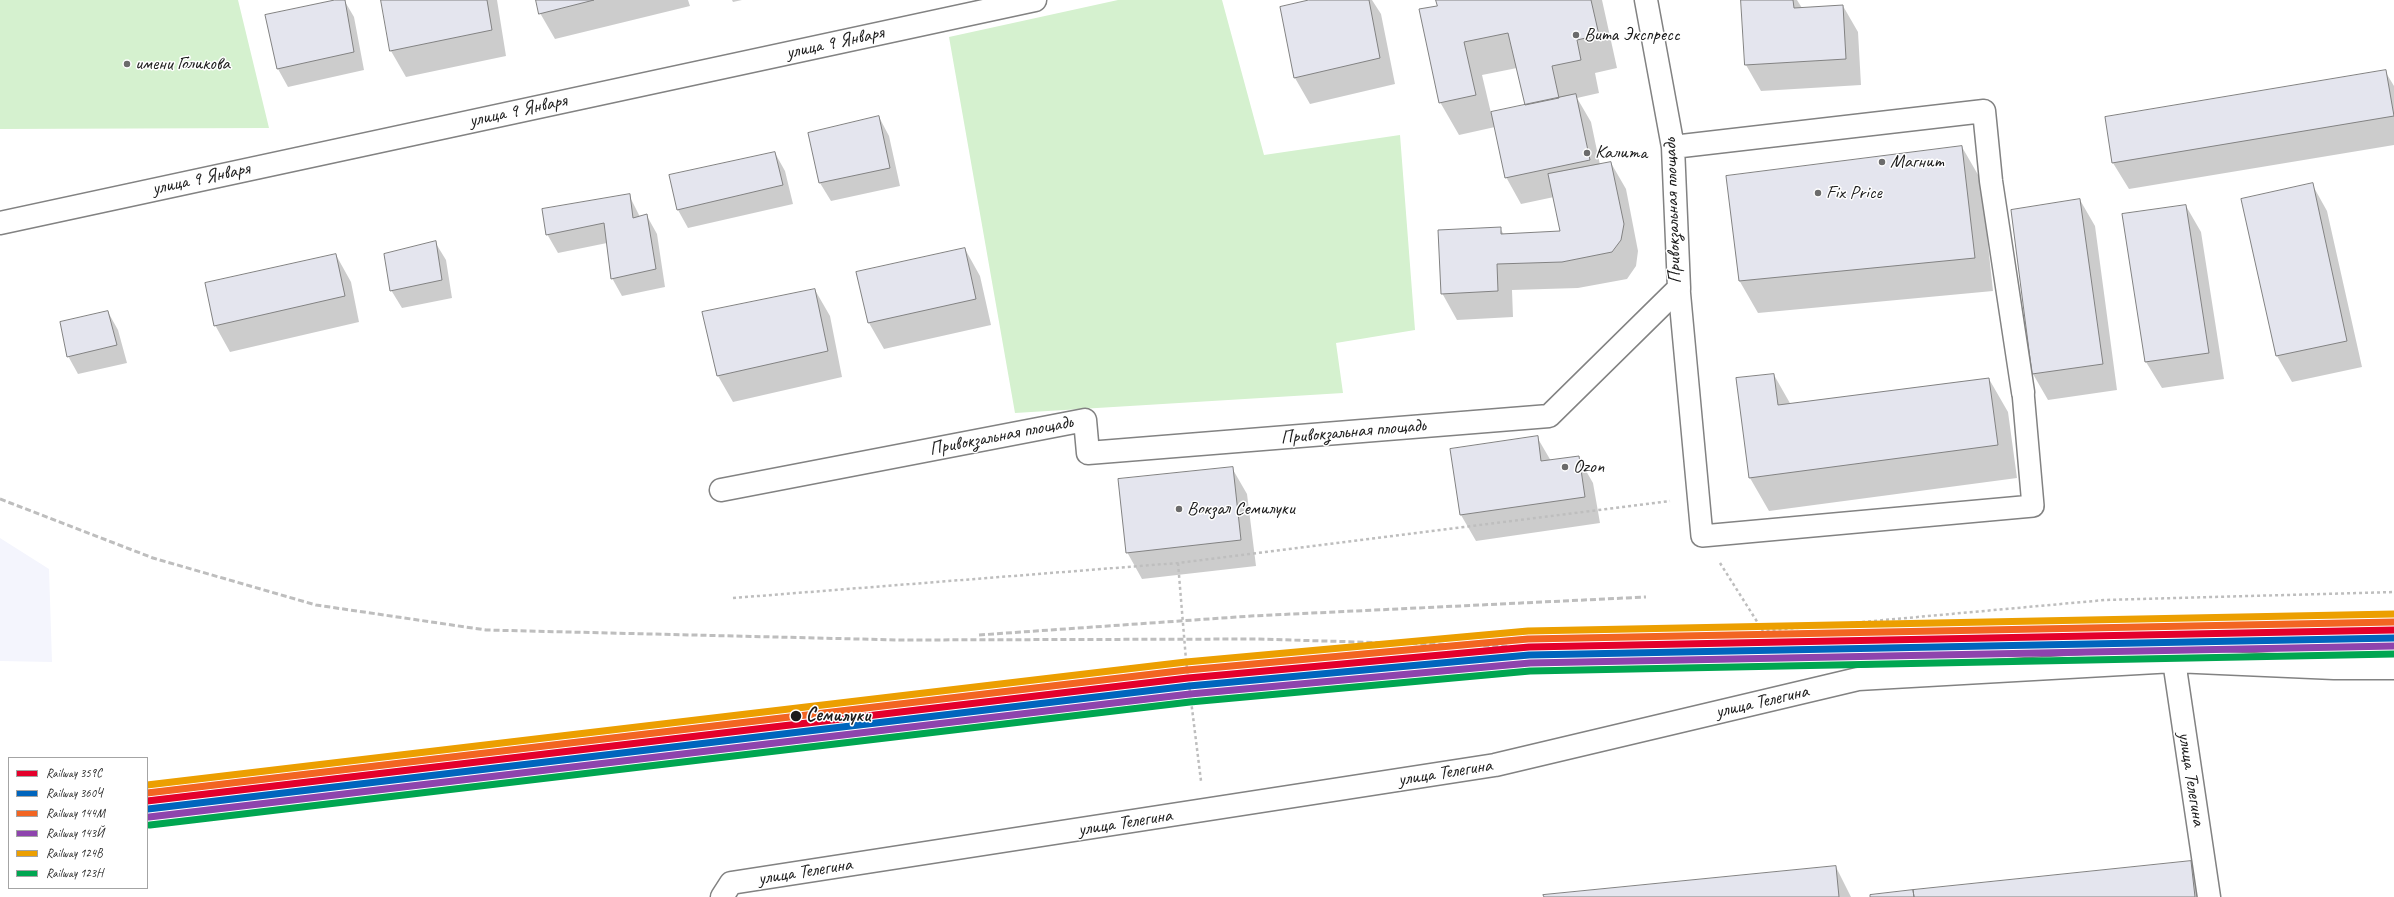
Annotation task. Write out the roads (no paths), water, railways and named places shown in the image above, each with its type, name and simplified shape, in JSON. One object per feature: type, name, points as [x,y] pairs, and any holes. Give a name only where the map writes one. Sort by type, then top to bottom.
[{"type":"street","name":"улица 9 Января","points":[[0,223],[1036,0]]},
{"type":"street","name":"Привокзальная площадь","points":[[721,490],[1085,420],[1088,453],[1550,416],[1679,288],[1673,147],[1646,0]]},
{"type":"street","points":[[1673,147],[1984,110],[1992,181],[2023,392]]},
{"type":"street","name":"улица Телегина","points":[[722,897],[731,883],[1495,765],[1858,679],[2174,661],[2334,668],[2394,668]]},
{"type":"street","name":"улица Телегина","points":[[2174,661],[2209,897]]},
{"type":"lane","points":[[1679,288],[1702,536],[2033,506],[2023,392]]},
{"type":"railway","points":[[0,499],[153,558],[316,605],[486,630],[899,640],[1256,639],[1529,647]]},
{"type":"railway","points":[[979,635],[1251,616],[1646,597]]},
{"type":"rail line","name":"124В","points":[[148,785],[1186,662],[1528,631],[2394,614]]},
{"type":"rail line","name":"144М","points":[[148,793],[1187,670],[1528,639],[2394,622]]},
{"type":"rail line","name":"359С","points":[[148,801],[1188,678],[1529,647],[2394,630]]},
{"type":"rail line","name":"360Ч","points":[[148,809],[1189,686],[1529,655],[2394,638]]},
{"type":"rail line","name":"143Й","points":[[149,817],[1190,694],[1530,663],[2394,646]]},
{"type":"rail line","name":"123Н","points":[[150,825],[1190,702],[1530,671],[2394,654]]},
{"type":"place","name":"Вита Экспресс","points":[[1576,35]]},
{"type":"place","name":"имени Голикова","points":[[127,64]]},
{"type":"place","name":"Калита","points":[[1587,153]]},
{"type":"place","name":"Магнит","points":[[1882,162]]},
{"type":"place","name":"Fix Price","points":[[1818,193]]},
{"type":"place","name":"Ozon","points":[[1565,467]]},
{"type":"place","name":"Вокзал Семилуки","points":[[1179,509]]},
{"type":"place","name":"Семилуки","points":[[796,716]]}]
